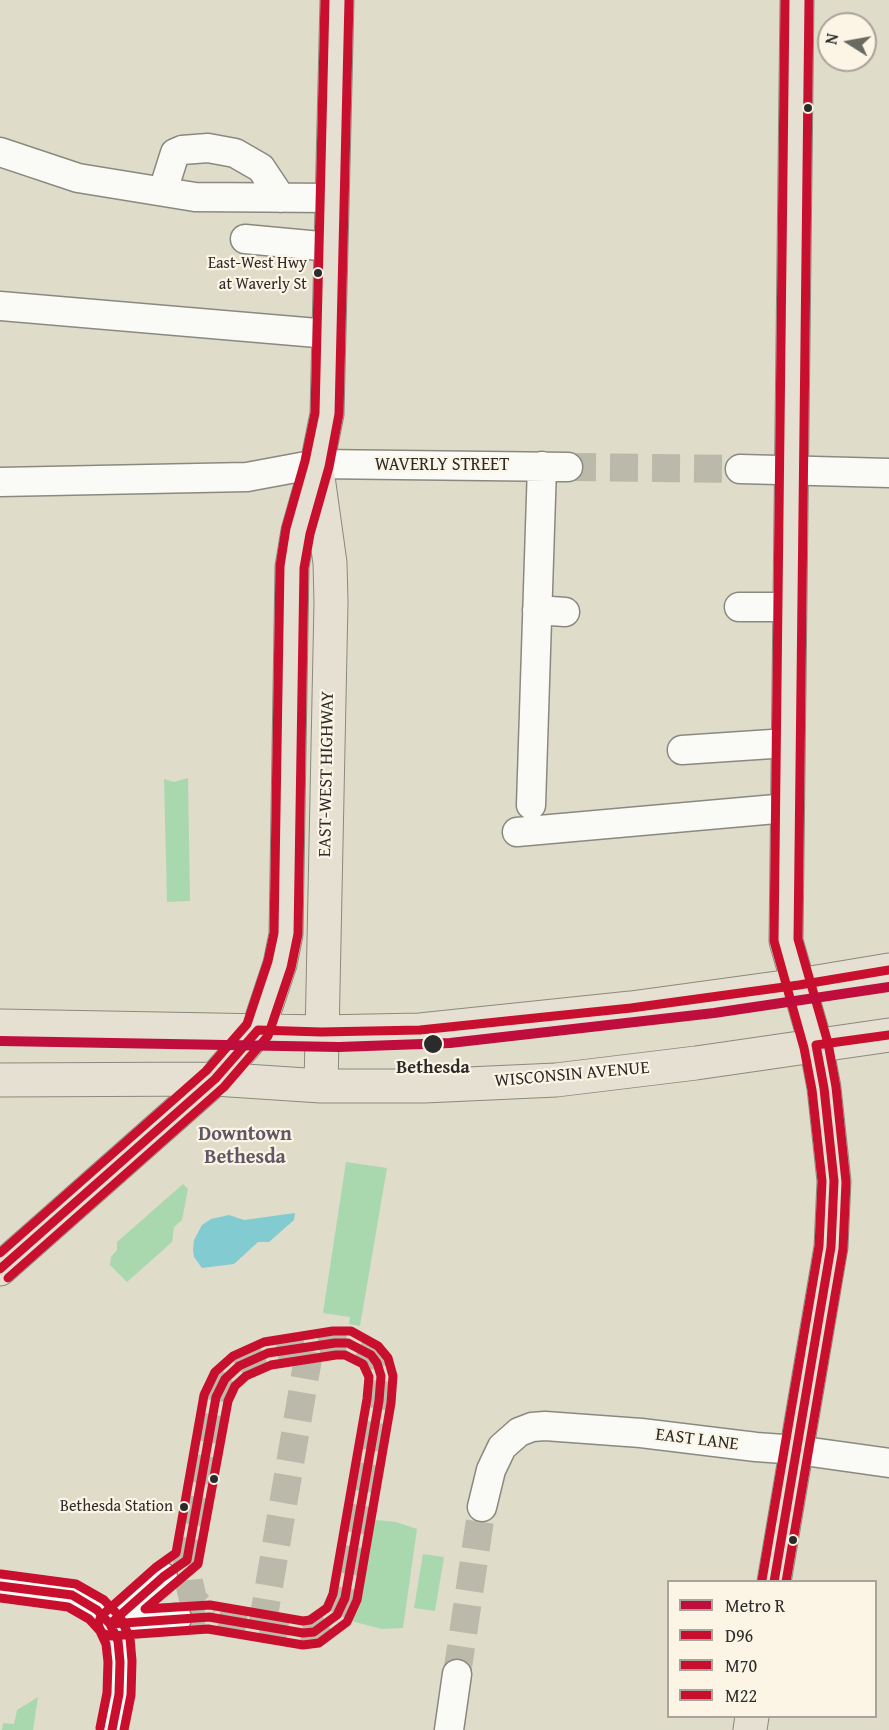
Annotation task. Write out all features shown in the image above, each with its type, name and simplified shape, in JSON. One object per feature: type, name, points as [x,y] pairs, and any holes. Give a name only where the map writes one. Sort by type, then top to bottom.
[{"type":"main road","name":"EAST-WEST HIGHWAY","points":[[258,1030],[280,964],[286,934],[291,567],[327,414],[338,0]]},
{"type":"main road","points":[[774,1580],[831,1247],[834,1181],[824,1088],[816,1046],[786,941],[797,0]]},
{"type":"main road","name":"EAST-WEST HIGHWAY","points":[[316,464],[330,563],[321,1086]]},
{"type":"main road","points":[[0,1026],[321,1032],[420,1030],[619,1010],[799,986],[889,970]]},
{"type":"main road","points":[[0,1269],[215,1078],[258,1030]]},
{"type":"main road","name":"WISCONSIN AVENUE","points":[[0,1080],[215,1078],[321,1086],[424,1086],[556,1080],[889,1035]]},
{"type":"street","points":[[163,191],[170,162],[175,153],[208,148],[236,153],[261,168],[281,198]]},
{"type":"street","points":[[0,152],[78,178],[195,196],[333,198]]},
{"type":"street","points":[[245,239],[331,247]]},
{"type":"street","points":[[0,306],[329,334]]},
{"type":"street","name":"WAVERLY STREET","points":[[0,482],[247,477],[316,464],[555,467],[537,610]]},
{"type":"street","points":[[740,470],[889,473]]},
{"type":"street","points":[[739,607],[789,607]]},
{"type":"street","points":[[531,805],[537,610],[566,612]]},
{"type":"street","points":[[682,750],[788,743]]},
{"type":"street","points":[[517,832],[787,808]]},
{"type":"street","name":"EAST LANE","points":[[482,1507],[495,1459],[508,1440],[519,1432],[545,1426],[641,1433],[797,1450],[889,1463]]},
{"type":"street","points":[[110,1624],[163,1577]]},
{"type":"street","points":[[0,1586],[72,1595],[97,1610],[110,1624],[118,1641],[120,1662],[119,1694],[112,1730]]},
{"type":"street","points":[[110,1624],[177,1618]]},
{"type":"street","points":[[448,1730],[457,1674]]},
{"type":"green space","points":[[188,778],[190,901],[167,902],[164,779],[174,782]]},
{"type":"green space","points":[[346,1162],[387,1168],[360,1326],[349,1324],[350,1317],[323,1313]]},
{"type":"green space","points":[[183,1184],[188,1189],[182,1220],[174,1227],[172,1242],[127,1282],[110,1265],[111,1257],[117,1250],[117,1242]]},
{"type":"green space","points":[[377,1520],[396,1522],[417,1529],[403,1628],[382,1629],[351,1621],[366,1523]]},
{"type":"green space","points":[[423,1554],[444,1557],[435,1611],[414,1608]]},
{"type":"green space","points":[[38,1697],[33,1730],[2,1730],[3,1723],[14,1724],[17,1710]]},
{"type":"water","points":[[295,1213],[294,1220],[269,1242],[258,1242],[234,1264],[202,1268],[194,1257],[194,1240],[202,1225],[211,1219],[229,1215],[244,1220]]},
{"type":"tunnel","points":[[568,467],[740,469]]},
{"type":"tunnel","points":[[177,1618],[209,1617],[303,1633],[314,1632],[337,1615],[345,1598],[379,1401],[381,1376],[377,1363],[371,1355],[360,1348],[348,1343],[335,1343],[268,1353],[239,1366],[225,1379],[216,1397],[187,1560],[193,1599],[209,1617]]},
{"type":"tunnel","points":[[262,1627],[310,1347]]},
{"type":"tunnel","points":[[457,1674],[482,1507]]},
{"type":"metro line","name":"R","points":[[0,1041],[339,1047],[450,1043],[714,1013],[889,987]]},
{"type":"transit line","name":"M22","points":[[0,1253],[206,1071],[247,1024],[268,961],[274,933],[280,566],[286,528],[305,461],[315,413],[325,0]]},
{"type":"transit line","name":"M70","points":[[8,1278],[224,1087],[268,1036],[291,968],[298,934],[304,568],[310,534],[329,467],[339,414],[349,0]]},
{"type":"transit line","name":"M22","points":[[762,1580],[819,1246],[822,1181],[812,1090],[804,1048],[774,941],[785,0]]},
{"type":"transit line","name":"M70","points":[[786,1580],[843,1249],[846,1182],[836,1087],[828,1043],[798,939],[809,0]]},
{"type":"transit line","name":"D96","points":[[258,1030],[321,1032],[420,1030],[631,1008],[889,970]]},
{"type":"transit line","name":"D96","points":[[0,1269],[215,1079],[258,1030]]},
{"type":"transit line","name":"D96","points":[[816,1045],[889,1035]]},
{"type":"transit line","name":"D96","points":[[774,1580],[831,1247],[834,1181],[824,1088],[816,1045]]},
{"type":"transit line","name":"M22","points":[[333,1331],[264,1342],[233,1356],[215,1372],[204,1395],[176,1553],[155,1568],[101,1616],[98,1625],[102,1633],[110,1636],[208,1629],[303,1645],[319,1643],[347,1622],[357,1600],[391,1403],[393,1376],[388,1358],[378,1346],[351,1331],[335,1331]]},
{"type":"transit line","name":"D96","points":[[335,1343],[348,1343],[371,1355],[377,1363],[381,1376],[379,1401],[345,1598],[337,1615],[314,1632],[303,1633],[209,1617],[110,1624],[163,1577],[187,1560],[216,1397],[225,1379],[239,1366],[268,1353],[335,1343]]},
{"type":"transit line","name":"M70","points":[[336,1355],[345,1355],[363,1364],[369,1377],[333,1594],[327,1608],[310,1620],[303,1621],[210,1605],[145,1609],[198,1564],[228,1401],[235,1386],[246,1376],[271,1365],[336,1355]]},
{"type":"transit line","name":"M22","points":[[1,1574],[76,1584],[104,1600],[120,1617],[130,1638],[132,1661],[131,1695],[124,1730]]},
{"type":"transit line","name":"D96","points":[[0,1586],[72,1595],[97,1610],[110,1624],[118,1641],[120,1662],[119,1694],[112,1730]]},
{"type":"transit line","name":"M70","points":[[0,1598],[68,1607],[89,1619],[100,1631],[106,1644],[108,1662],[107,1693],[100,1728]]},
{"type":"place","name":"East-West Hwy at Waverly St","points":[[318,273]]},
{"type":"place","name":"Bethesda","points":[[433,1044]]},
{"type":"place","name":"Bethesda Station","points":[[184,1507]]},
{"type":"district","name":"Downtown Bethesda","points":[[245,1146]]}]
